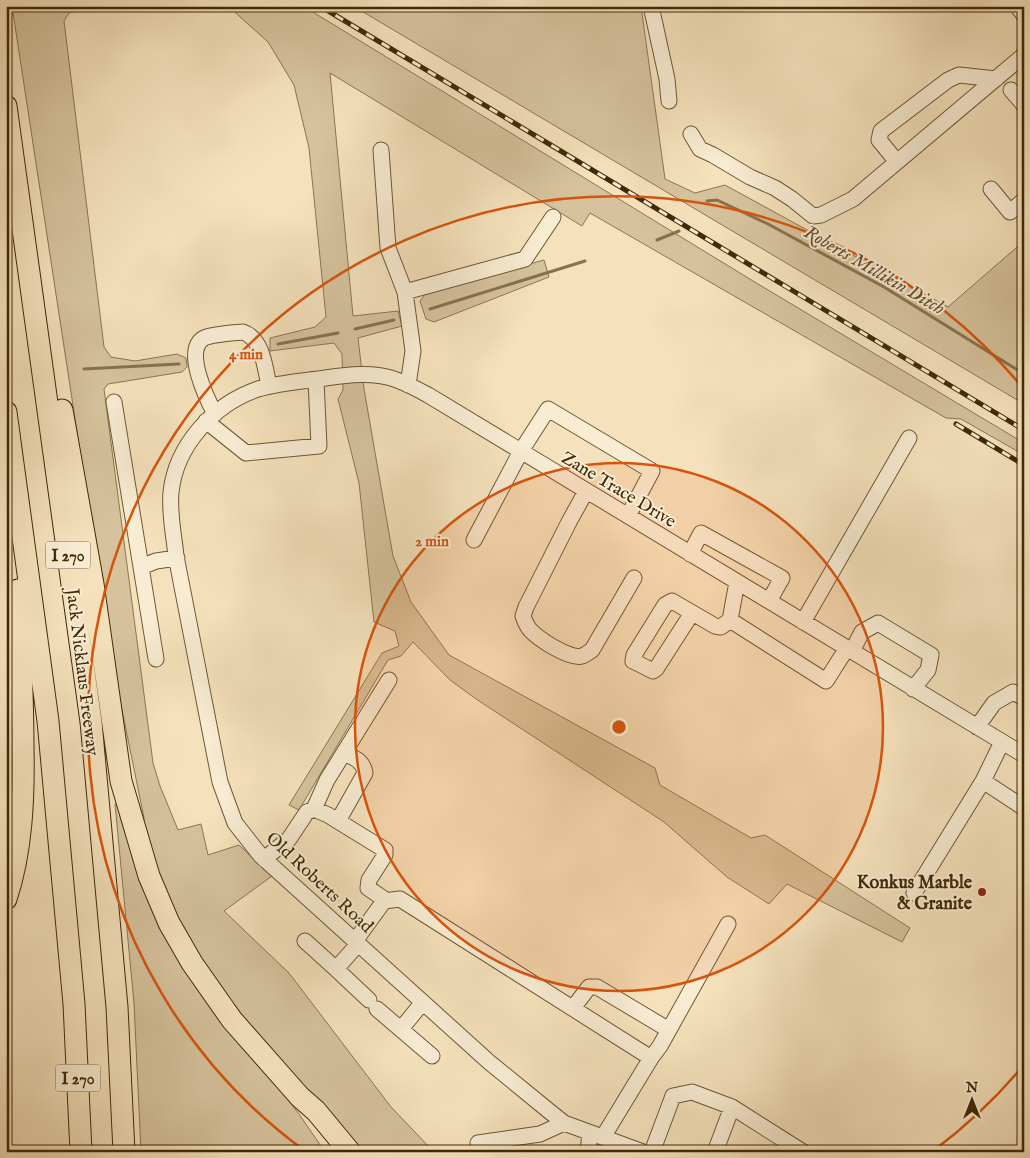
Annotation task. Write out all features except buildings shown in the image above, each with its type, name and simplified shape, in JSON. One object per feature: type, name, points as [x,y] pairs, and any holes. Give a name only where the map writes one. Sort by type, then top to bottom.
[{"type":"highway","name":"Jack Nicklaus Freeway","points":[[6,106],[91,722],[117,1007],[124,1152]]},
{"type":"highway","points":[[31,278],[54,364],[77,491],[93,584],[121,781],[146,868],[169,923],[205,982],[232,1020],[300,1097],[316,1111],[350,1152]]},
{"type":"highway","name":"I 270","points":[[6,412],[48,730],[74,1004],[81,1152]]},
{"type":"highway","points":[[6,899],[16,857],[22,814],[24,777],[13,460]]},
{"type":"highway","points":[[300,1097],[309,1117],[332,1152]]},
{"type":"street","points":[[652,6],[667,78],[669,101]]},
{"type":"street","points":[[1017,6],[1024,15]]},
{"type":"street","points":[[691,134],[700,149],[750,177],[775,188],[813,216],[821,215],[853,199],[1024,55]]},
{"type":"street","points":[[897,162],[879,140],[882,131],[948,80],[959,75],[996,79]]},
{"type":"street","points":[[1011,90],[1024,105]]},
{"type":"street","points":[[381,150],[388,248],[405,292],[413,351],[408,385]]},
{"type":"street","points":[[991,189],[1010,212],[1024,200]]},
{"type":"street","points":[[405,292],[525,259],[554,217]]},
{"type":"street","points":[[269,386],[263,357],[258,345],[247,333],[205,338],[198,344],[195,352],[210,418],[246,453],[319,446],[316,380]]},
{"type":"street","name":"Zane Trace Drive","points":[[186,449],[210,418],[244,394],[269,386],[364,375],[393,379],[428,395],[1024,755]]},
{"type":"street","points":[[114,402],[156,659]]},
{"type":"street","points":[[474,540],[521,451],[548,409],[652,471],[628,516]]},
{"type":"street","points":[[803,622],[909,438]]},
{"type":"street","name":"Old Roberts Road","points":[[186,449],[180,461],[172,492],[177,558],[220,782],[235,823],[264,859],[503,1073],[564,1123],[643,1152]]},
{"type":"street","points":[[586,491],[526,607],[523,616],[527,627],[549,644],[572,656],[582,656],[592,650],[634,578]]},
{"type":"street","points":[[690,554],[701,533],[782,578],[769,601]]},
{"type":"street","points":[[141,567],[156,561],[177,558]]},
{"type":"street","points":[[692,613],[656,669],[653,671],[633,661],[634,655],[665,605],[672,601],[715,626],[720,627],[730,620],[737,582]]},
{"type":"street","points":[[730,620],[826,681],[862,632],[878,623],[931,655],[928,670],[913,688]]},
{"type":"street","points":[[264,859],[289,839],[307,812],[314,809],[327,780],[389,680]]},
{"type":"street","points":[[977,727],[994,703],[1013,692],[1024,698]]},
{"type":"street","points":[[914,893],[983,781],[1002,742]]},
{"type":"street","points":[[338,821],[366,773],[360,761],[344,753]]},
{"type":"street","points":[[983,781],[1024,808]]},
{"type":"street","points":[[314,809],[328,815],[385,850],[386,855],[369,880],[368,888],[387,901]]},
{"type":"street","points":[[336,969],[357,942],[384,901],[400,899],[651,1058]]},
{"type":"street","points":[[588,1152],[596,1135],[669,1030],[728,924]]},
{"type":"street","points":[[305,941],[401,1030],[432,1056]]},
{"type":"street","points":[[573,1008],[589,987],[597,987],[669,1030]]},
{"type":"street","points":[[401,1030],[423,1002]]},
{"type":"street","points":[[652,1152],[673,1096],[692,1092],[732,1107],[804,1152]]},
{"type":"street","points":[[715,1152],[732,1107]]},
{"type":"street","points":[[478,1143],[540,1134],[564,1123]]},
{"type":"shaded area","points":[[12,6],[98,6],[69,13],[64,21],[104,347],[111,357],[135,361],[177,354],[186,358],[187,367],[182,372],[108,384],[104,389],[153,763],[160,786],[178,830],[201,824],[208,855],[239,845],[272,876],[224,911],[289,973],[391,1107],[434,1152],[361,1152],[354,1145],[247,1021],[201,962],[177,919],[143,834],[144,818],[112,661]]},
{"type":"shaded area","points":[[228,6],[303,6],[758,284],[1024,443],[1024,455],[961,419],[946,418],[590,213],[582,226],[330,73],[353,316],[398,311],[402,326],[358,338],[364,389],[393,556],[411,602],[449,655],[655,768],[660,785],[751,838],[765,835],[910,928],[902,942],[787,884],[769,904],[727,877],[664,822],[450,680],[413,642],[401,656],[388,660],[299,810],[289,805],[382,653],[399,646],[395,631],[374,622],[359,483],[338,399],[343,390],[342,354],[334,343],[270,351],[270,338],[315,327],[326,317],[309,148],[294,85],[268,42]]},
{"type":"shaded area","points":[[353,6],[641,6],[665,179],[695,193],[725,185],[948,307],[1024,241],[1024,404]]},
{"type":"shaded area","points":[[544,260],[549,277],[434,322],[426,319],[420,301],[427,292]]},
{"type":"shaded area","points":[[120,803],[136,863],[245,1045],[299,1114],[325,1152],[141,1152],[134,1003],[115,804]]},
{"type":"waterway","name":"Roberts Millikin Ditch","points":[[707,201],[717,200],[768,224],[884,287],[1024,374]]},
{"type":"waterway","name":"Roberts Millikin Ditch","points":[[657,240],[679,231]]},
{"type":"waterway","name":"Roberts Millikin Ditch","points":[[430,309],[585,261]]},
{"type":"waterway","name":"Roberts Millikin Ditch","points":[[355,329],[394,320]]},
{"type":"waterway","name":"Roberts Millikin Ditch","points":[[278,344],[338,333]]},
{"type":"waterway","name":"Roberts Millikin Ditch","points":[[84,369],[179,364]]},
{"type":"railway","points":[[320,6],[1024,430]]},
{"type":"railway","points":[[956,424],[1024,465]]},
{"type":"place","name":"Konkus Marble & Granite","points":[[982,892]]}]
